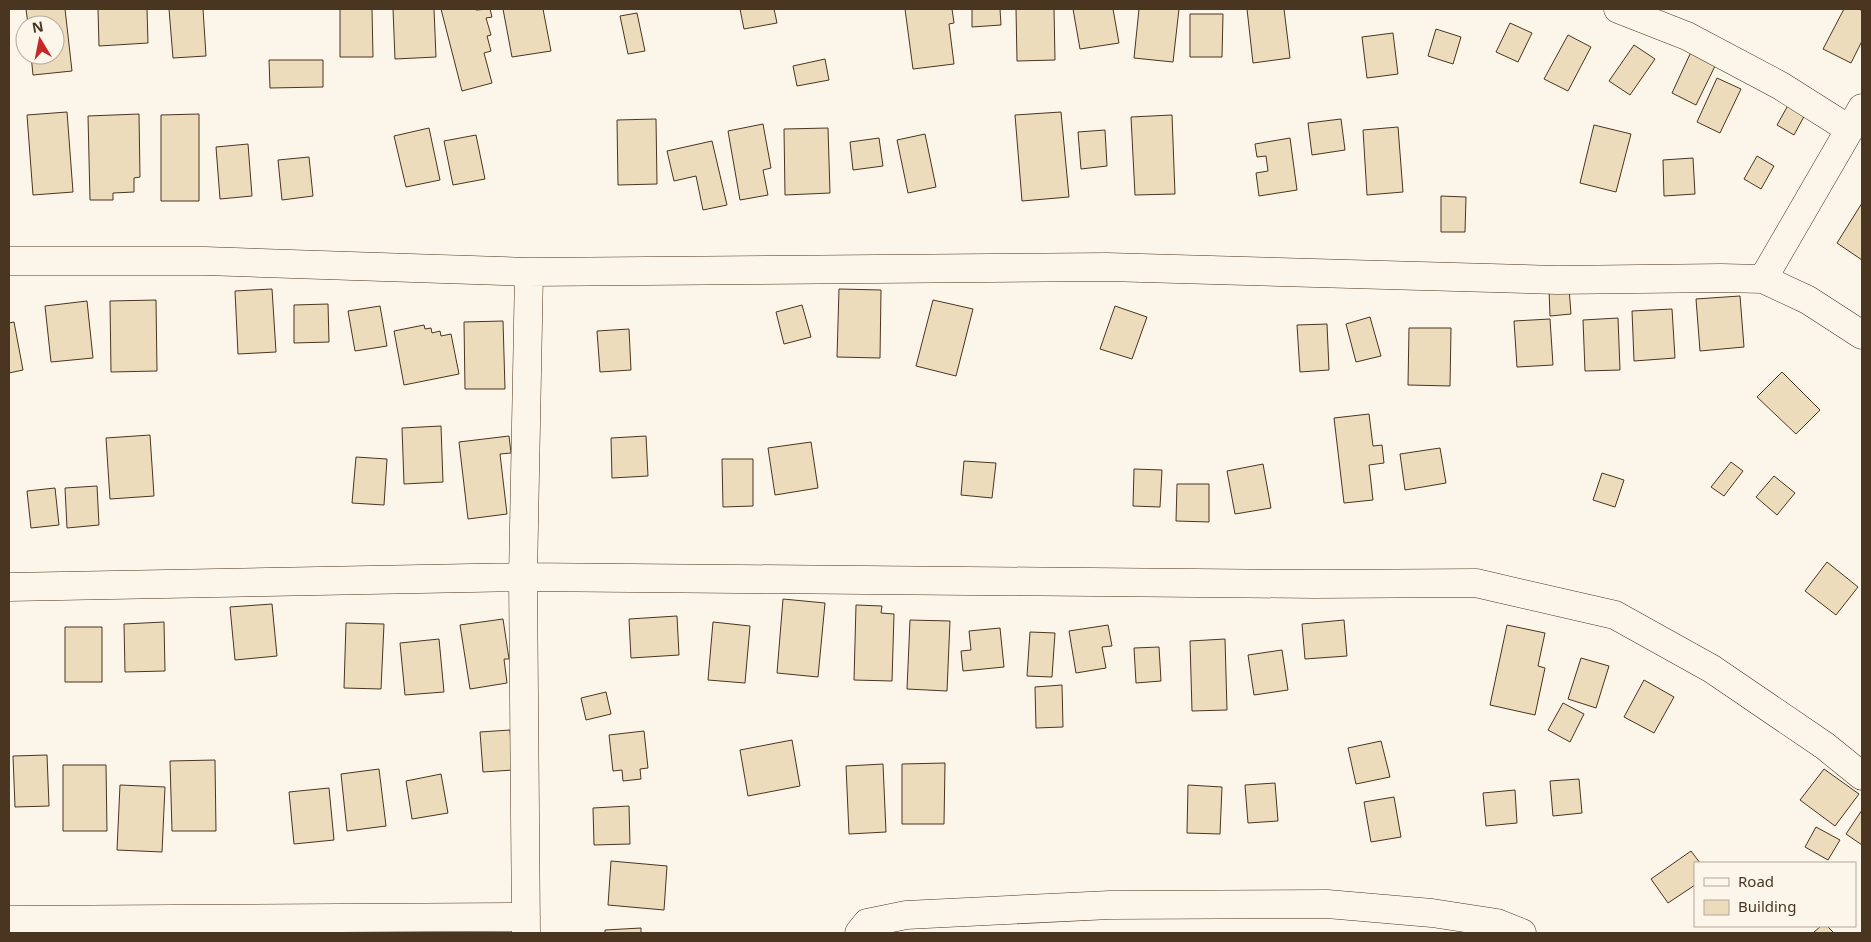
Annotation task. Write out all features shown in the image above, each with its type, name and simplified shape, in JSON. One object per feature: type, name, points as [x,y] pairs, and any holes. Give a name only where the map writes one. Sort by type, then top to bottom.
[{"type":"street","points":[[1618,9],[1687,36],[1781,86],[1856,118],[1763,279]]},
{"type":"street","points":[[9,261],[205,261],[529,272],[1107,267],[1557,280],[1763,279],[1808,300],[1862,335]]},
{"type":"street","points":[[9,920],[526,925],[523,577],[529,272]]},
{"type":"street","points":[[9,587],[523,577],[1314,584],[1476,583],[1615,615],[1712,669],[1825,746],[1862,776]]},
{"type":"street","points":[[859,933],[867,923],[906,915],[1110,905],[1327,904],[1432,913],[1497,924],[1522,933]]},
{"type":"building","points":[[26,9],[65,9],[72,71],[33,75],[32,65],[65,65],[65,15],[27,15]]},
{"type":"building","points":[[98,9],[147,9],[148,43],[99,46]]},
{"type":"building","points":[[169,9],[203,9],[206,56],[173,58]]},
{"type":"building","points":[[340,9],[372,9],[373,57],[340,57]]},
{"type":"building","points":[[393,9],[434,9],[436,57],[395,59]]},
{"type":"building","points":[[441,9],[490,9],[492,17],[486,18],[491,35],[487,36],[491,51],[484,53],[492,83],[462,91]]},
{"type":"building","points":[[503,9],[543,9],[551,51],[512,57]]},
{"type":"building","points":[[740,9],[774,9],[777,23],[744,29]]},
{"type":"building","points":[[905,9],[952,9],[954,23],[949,24],[954,64],[913,69]]},
{"type":"building","points":[[972,9],[1000,9],[1001,25],[972,27]]},
{"type":"building","points":[[1016,9],[1054,9],[1055,60],[1017,61]]},
{"type":"building","points":[[1073,9],[1113,9],[1119,43],[1080,49]]},
{"type":"building","points":[[1139,9],[1179,9],[1173,62],[1134,58]]},
{"type":"building","points":[[1247,9],[1284,9],[1290,58],[1253,63]]},
{"type":"building","points":[[1844,9],[1859,9],[1862,11],[1862,41],[1851,63],[1823,49]]},
{"type":"building","points":[[637,13],[645,51],[628,54],[620,16]]},
{"type":"building","points":[[1190,14],[1223,14],[1222,57],[1190,57]]},
{"type":"building","points":[[1510,23],[1532,33],[1518,62],[1496,52]]},
{"type":"building","points":[[1436,29],[1461,37],[1453,64],[1428,56]]},
{"type":"building","points":[[1393,33],[1398,74],[1367,78],[1362,37]]},
{"type":"building","points":[[1568,35],[1591,47],[1568,91],[1544,79]]},
{"type":"building","points":[[1634,45],[1655,59],[1630,95],[1609,81]]},
{"type":"building","points":[[1691,52],[1716,64],[1696,105],[1672,93]]},
{"type":"building","points":[[825,59],[829,80],[797,86],[793,66]]},
{"type":"building","points":[[269,60],[323,60],[323,87],[270,88]]},
{"type":"building","points":[[1717,78],[1741,89],[1720,133],[1697,122]]},
{"type":"building","points":[[1791,100],[1808,109],[1794,135],[1777,125]]},
{"type":"building","points":[[67,112],[73,192],[33,195],[27,115]]},
{"type":"building","points":[[1061,112],[1069,197],[1022,201],[1015,115]]},
{"type":"building","points":[[139,114],[140,177],[134,178],[134,192],[113,193],[113,200],[90,200],[88,116]]},
{"type":"building","points":[[199,114],[199,201],[161,201],[161,115]]},
{"type":"building","points":[[1172,115],[1175,194],[1135,195],[1131,117]]},
{"type":"building","points":[[656,119],[657,184],[618,185],[617,120]]},
{"type":"building","points":[[1341,119],[1345,150],[1312,155],[1308,123]]},
{"type":"building","points":[[763,124],[771,168],[763,170],[768,195],[740,200],[728,131]]},
{"type":"building","points":[[1594,125],[1631,134],[1616,192],[1580,183]]},
{"type":"building","points":[[1398,127],[1403,192],[1367,195],[1363,130]]},
{"type":"building","points":[[429,128],[440,180],[406,187],[394,136]]},
{"type":"building","points":[[828,128],[830,193],[785,195],[784,129]]},
{"type":"building","points":[[1105,130],[1107,166],[1081,169],[1078,132]]},
{"type":"building","points":[[925,134],[936,187],[908,193],[897,140]]},
{"type":"building","points":[[476,135],[485,179],[453,185],[444,141]]},
{"type":"building","points":[[879,138],[883,166],[853,170],[850,142]]},
{"type":"building","points":[[1290,138],[1297,190],[1259,196],[1256,173],[1268,171],[1266,156],[1257,157],[1255,144]]},
{"type":"building","points":[[712,141],[727,205],[703,210],[696,176],[674,181],[667,151]]},
{"type":"building","points":[[248,144],[252,196],[220,199],[216,147]]},
{"type":"building","points":[[1757,156],[1774,166],[1761,189],[1744,179]]},
{"type":"building","points":[[309,157],[313,196],[282,200],[278,160]]},
{"type":"building","points":[[1693,158],[1695,194],[1664,196],[1663,160]]},
{"type":"building","points":[[1441,196],[1466,197],[1465,232],[1441,232]]},
{"type":"building","points":[[1862,203],[1862,260],[1837,243]]},
{"type":"building","points":[[1569,288],[1571,314],[1550,316],[1549,289]]},
{"type":"building","points":[[272,289],[276,352],[238,354],[235,291]]},
{"type":"building","points":[[839,289],[881,290],[880,358],[837,357]]},
{"type":"building","points":[[1740,296],[1744,347],[1700,351],[1696,299]]},
{"type":"building","points":[[156,300],[157,371],[111,372],[110,301]]},
{"type":"building","points":[[933,300],[973,309],[956,376],[916,366]]},
{"type":"building","points":[[87,301],[93,358],[51,362],[45,306]]},
{"type":"building","points":[[328,304],[329,342],[294,343],[294,305]]},
{"type":"building","points":[[802,305],[811,337],[784,344],[776,312]]},
{"type":"building","points":[[380,306],[387,346],[355,351],[348,311]]},
{"type":"building","points":[[1115,306],[1147,317],[1132,359],[1100,349]]},
{"type":"building","points":[[1672,309],[1675,358],[1634,361],[1632,311]]},
{"type":"building","points":[[1370,317],[1381,356],[1356,362],[1346,324]]},
{"type":"building","points":[[1618,318],[1620,370],[1585,371],[1583,320]]},
{"type":"building","points":[[1550,319],[1553,365],[1517,367],[1514,321]]},
{"type":"building","points":[[503,321],[505,389],[465,389],[464,322]]},
{"type":"building","points":[[14,322],[23,370],[9,373],[9,323]]},
{"type":"building","points":[[1327,324],[1329,370],[1300,372],[1297,325]]},
{"type":"building","points":[[424,325],[425,329],[431,328],[432,333],[440,331],[441,336],[451,334],[459,374],[404,385],[394,331]]},
{"type":"building","points":[[1409,328],[1451,328],[1450,386],[1408,385]]},
{"type":"building","points":[[629,329],[631,370],[600,372],[597,331]]},
{"type":"building","points":[[1782,372],[1820,410],[1796,434],[1757,397]]},
{"type":"building","points":[[1369,414],[1373,446],[1382,445],[1384,463],[1369,465],[1373,500],[1344,503],[1334,418]]},
{"type":"building","points":[[441,426],[443,482],[404,484],[402,428]]},
{"type":"building","points":[[150,435],[154,496],[110,499],[106,438]]},
{"type":"building","points":[[509,436],[511,453],[500,454],[507,514],[468,519],[459,442]]},
{"type":"building","points":[[646,436],[648,476],[612,478],[611,438]]},
{"type":"building","points":[[811,442],[818,488],[775,495],[768,448]]},
{"type":"building","points":[[1440,448],[1446,483],[1405,490],[1400,454]]},
{"type":"building","points":[[356,457],[387,459],[384,505],[352,503]]},
{"type":"building","points":[[722,459],[753,459],[753,506],[723,507]]},
{"type":"building","points":[[964,461],[996,463],[992,498],[961,495]]},
{"type":"building","points":[[1731,462],[1743,471],[1724,496],[1711,487]]},
{"type":"building","points":[[1263,464],[1271,508],[1235,514],[1227,471]]},
{"type":"building","points":[[1134,469],[1162,470],[1160,507],[1133,506]]},
{"type":"building","points":[[1602,473],[1624,480],[1615,507],[1593,500]]},
{"type":"building","points":[[1774,476],[1795,493],[1777,515],[1756,497]]},
{"type":"building","points":[[1177,484],[1209,484],[1209,522],[1176,521]]},
{"type":"building","points":[[97,486],[99,525],[67,528],[65,488]]},
{"type":"building","points":[[55,488],[59,525],[31,528],[27,491]]},
{"type":"building","points":[[1827,562],[1858,587],[1836,615],[1805,591]]},
{"type":"building","points":[[783,599],[825,603],[818,677],[777,673]]},
{"type":"building","points":[[272,604],[277,656],[235,660],[230,607]]},
{"type":"building","points":[[856,605],[882,606],[881,613],[894,614],[892,681],[854,680]]},
{"type":"building","points":[[677,616],[679,655],[631,658],[629,619]]},
{"type":"building","points":[[503,619],[509,659],[504,659],[507,683],[470,689],[460,625]]},
{"type":"building","points":[[910,620],[950,621],[947,691],[907,689]]},
{"type":"building","points":[[1344,620],[1347,656],[1305,659],[1302,624]]},
{"type":"building","points":[[164,622],[165,671],[125,672],[124,624]]},
{"type":"building","points":[[713,622],[750,626],[745,683],[708,680]]},
{"type":"building","points":[[346,623],[384,624],[381,689],[344,688]]},
{"type":"building","points":[[1108,625],[1112,646],[1102,647],[1106,668],[1076,673],[1069,631]]},
{"type":"building","points":[[1507,625],[1545,633],[1538,666],[1545,668],[1535,715],[1490,705]]},
{"type":"building","points":[[65,627],[102,627],[102,682],[65,682]]},
{"type":"building","points":[[1000,628],[1004,667],[963,671],[961,651],[971,650],[969,631]]},
{"type":"building","points":[[1030,632],[1055,633],[1052,677],[1027,676]]},
{"type":"building","points":[[439,639],[444,692],[405,695],[400,643]]},
{"type":"building","points":[[1225,639],[1227,710],[1192,711],[1190,641]]},
{"type":"building","points":[[1159,647],[1161,681],[1136,683],[1134,648]]},
{"type":"building","points":[[1282,650],[1288,690],[1254,695],[1248,655]]},
{"type":"building","points":[[1581,658],[1609,666],[1596,708],[1568,699]]},
{"type":"building","points":[[1644,680],[1674,697],[1654,733],[1624,717]]},
{"type":"building","points":[[1062,685],[1063,727],[1036,728],[1035,687]]},
{"type":"building","points":[[606,692],[611,714],[586,720],[581,698]]},
{"type":"building","points":[[1563,703],[1584,714],[1570,742],[1548,730]]},
{"type":"building","points":[[510,730],[513,770],[483,772],[480,732]]},
{"type":"building","points":[[644,731],[648,768],[640,769],[641,779],[623,781],[622,770],[613,771],[609,735]]},
{"type":"building","points":[[792,740],[800,786],[748,796],[740,750]]},
{"type":"building","points":[[1381,741],[1390,777],[1356,784],[1348,748]]},
{"type":"building","points":[[47,755],[49,806],[15,807],[13,756]]},
{"type":"building","points":[[215,760],[216,831],[172,831],[170,761]]},
{"type":"building","points":[[945,763],[944,824],[902,824],[902,764]]},
{"type":"building","points":[[883,764],[886,832],[849,834],[846,766]]},
{"type":"building","points":[[63,765],[106,765],[107,831],[63,831]]},
{"type":"building","points":[[379,769],[386,826],[347,831],[341,774]]},
{"type":"building","points":[[1824,769],[1859,794],[1835,826],[1800,800]]},
{"type":"building","points":[[441,774],[448,813],[412,819],[406,781]]},
{"type":"building","points":[[1579,779],[1582,813],[1553,816],[1550,781]]},
{"type":"building","points":[[1275,783],[1278,821],[1248,823],[1245,785]]},
{"type":"building","points":[[120,785],[165,787],[162,852],[117,850]]},
{"type":"building","points":[[1188,785],[1222,787],[1220,834],[1187,833]]},
{"type":"building","points":[[329,788],[334,840],[294,844],[289,792]]},
{"type":"building","points":[[1515,790],[1517,823],[1486,826],[1483,793]]},
{"type":"building","points":[[1394,797],[1401,837],[1371,842],[1364,802]]},
{"type":"building","points":[[629,806],[630,844],[594,845],[593,808]]},
{"type":"building","points":[[1862,810],[1862,845],[1846,834]]},
{"type":"building","points":[[1816,827],[1840,840],[1828,860],[1805,847]]},
{"type":"building","points":[[1691,851],[1699,862],[1694,862],[1694,886],[1668,903],[1651,879]]},
{"type":"building","points":[[611,861],[667,866],[664,910],[608,905]]},
{"type":"building","points":[[1820,927],[1828,927],[1834,933],[1813,933]]},
{"type":"building","points":[[641,928],[641,933],[605,933],[605,930]]}]
